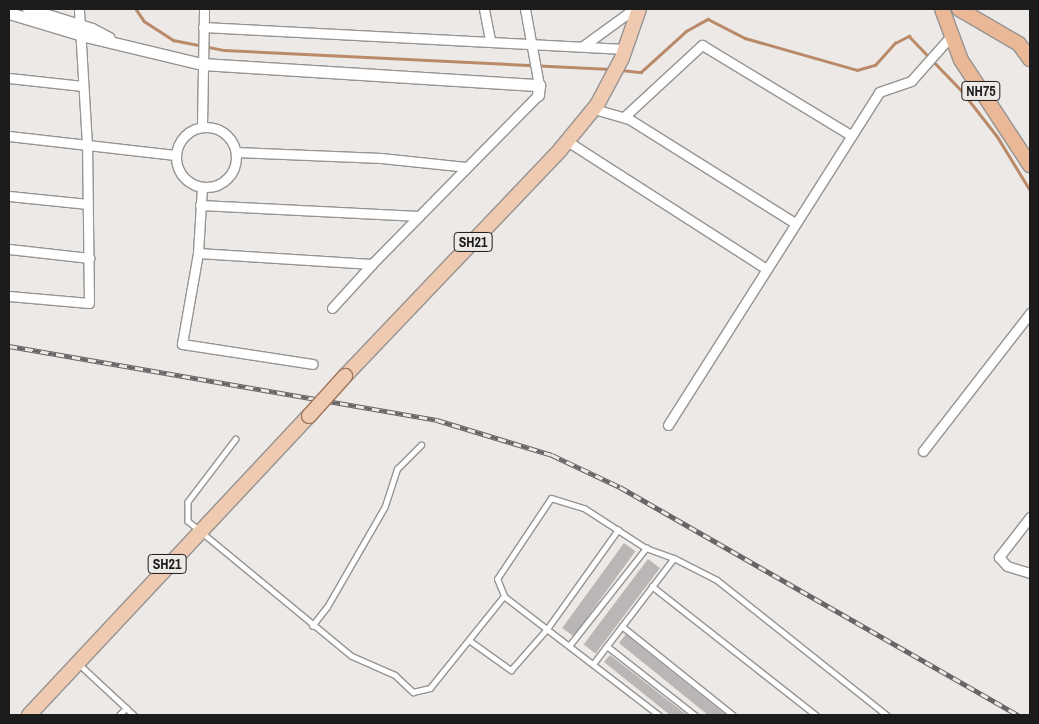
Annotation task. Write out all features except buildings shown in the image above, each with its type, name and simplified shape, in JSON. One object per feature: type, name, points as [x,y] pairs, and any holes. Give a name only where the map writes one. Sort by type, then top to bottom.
[{"type":"highway","points":[[959,9],[1019,44],[1030,59]]},
{"type":"highway","name":"NH75","points":[[943,10],[950,37],[1030,165]]},
{"type":"main road","name":"SH21","points":[[29,715],[198,531],[309,416],[567,141],[596,107],[623,54],[639,9]]},
{"type":"street","points":[[28,9],[111,40],[202,60],[538,90]]},
{"type":"street","points":[[9,296],[89,303],[87,145],[79,9]]},
{"type":"street","points":[[202,126],[202,29],[204,9]]},
{"type":"street","points":[[484,9],[490,40]]},
{"type":"street","points":[[332,308],[538,90],[533,46],[525,9]]},
{"type":"street","points":[[583,46],[634,9]]},
{"type":"street","points":[[9,13],[80,30]]},
{"type":"street","points":[[202,29],[490,40],[533,46],[583,46],[623,54]]},
{"type":"street","points":[[668,425],[849,134],[881,90],[911,81],[950,37]]},
{"type":"street","points":[[625,116],[702,44],[849,134]]},
{"type":"street","points":[[9,72],[36,81]]},
{"type":"street","points":[[9,78],[83,86]]},
{"type":"street","points":[[596,107],[625,116],[795,223]]},
{"type":"street","points":[[175,155],[187,133],[202,126],[220,130],[236,152]]},
{"type":"street","points":[[9,136],[175,155]]},
{"type":"street","points":[[567,141],[766,269]]},
{"type":"street","points":[[236,152],[381,158],[466,167]]},
{"type":"street","points":[[175,155],[186,180],[202,187],[228,178],[236,152]]},
{"type":"street","points":[[202,187],[198,253],[182,344],[312,364]]},
{"type":"street","points":[[9,196],[88,204]]},
{"type":"street","points":[[200,205],[419,216]]},
{"type":"street","points":[[9,249],[88,258]]},
{"type":"street","points":[[198,253],[372,264]]},
{"type":"street","points":[[923,450],[1030,313]]},
{"type":"street","points":[[1030,516],[999,557],[1007,566],[1030,573]]},
{"type":"lane","points":[[236,438],[186,508],[188,520],[198,531],[312,626],[352,656],[395,675],[413,692],[430,688],[504,596]]},
{"type":"lane","points":[[312,626],[327,607],[385,506],[397,469],[421,445]]},
{"type":"lane","points":[[659,715],[504,596],[497,579],[551,498],[584,508],[646,548],[674,558],[717,580],[887,715]]},
{"type":"lane","points":[[469,640],[510,670],[547,629],[618,530]]},
{"type":"lane","points":[[569,646],[646,548]]},
{"type":"lane","points":[[593,664],[674,558]]},
{"type":"lane","points":[[652,586],[816,715]]},
{"type":"lane","points":[[622,626],[733,715]]},
{"type":"lane","points":[[607,646],[694,715]]},
{"type":"lane","points":[[78,662],[134,715]]},
{"type":"lane","points":[[120,715],[126,708]]},
{"type":"waterway","points":[[136,9],[144,21],[173,40],[224,50],[611,69]]},
{"type":"waterway","points":[[621,70],[641,72],[686,31],[708,19],[745,38],[857,70],[875,65],[895,43],[909,36],[961,90],[997,136],[1030,190]]},
{"type":"railway","points":[[9,346],[437,420],[552,455],[620,487],[1018,715]]}]
